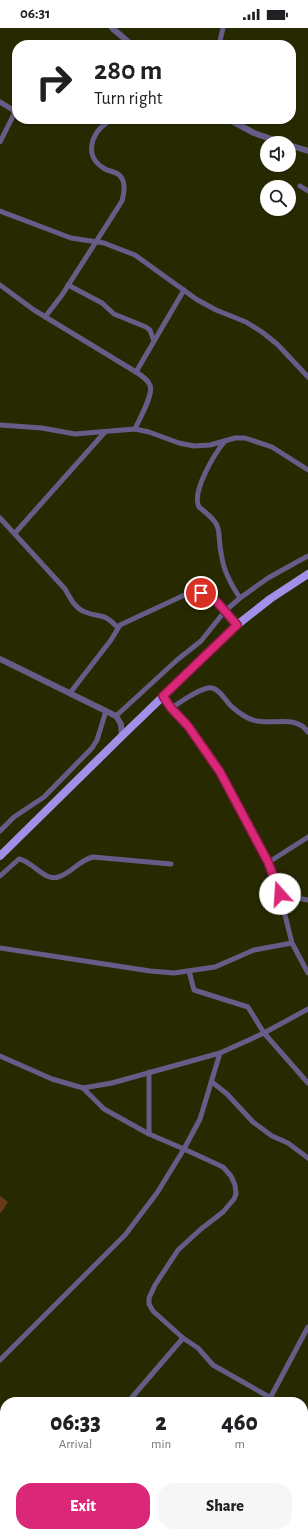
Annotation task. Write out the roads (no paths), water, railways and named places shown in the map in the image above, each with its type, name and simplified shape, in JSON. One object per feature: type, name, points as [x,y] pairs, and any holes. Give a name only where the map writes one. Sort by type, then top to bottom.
[{"type":"main road","points":[[0,856],[237,625],[270,599],[304,579],[308,574]]},
{"type":"street","points":[[112,28],[126,40]]},
{"type":"street","points":[[220,40],[223,28]]},
{"type":"street","points":[[0,102],[12,109]]},
{"type":"street","points":[[0,142],[12,118]]},
{"type":"street","points":[[45,317],[117,211],[124,194],[124,187],[121,177],[115,172],[105,169],[95,161],[91,152],[92,142],[99,129],[107,124]]},
{"type":"street","points":[[237,124],[263,136]]},
{"type":"street","points":[[296,147],[308,151]]},
{"type":"street","points":[[300,186],[308,191]]},
{"type":"street","points":[[0,211],[72,238],[110,245],[135,255],[184,290],[216,310],[246,322],[262,332],[277,344],[308,377]]},
{"type":"street","points":[[0,285],[45,317],[136,372],[150,384],[151,393],[135,429]]},
{"type":"street","points":[[68,285],[102,303],[114,314],[146,327],[150,330],[154,341]]},
{"type":"street","points":[[136,372],[184,290]]},
{"type":"street","points":[[0,425],[42,428],[75,434],[135,429],[149,432],[179,443],[194,446],[210,445],[239,438],[266,444],[308,470]]},
{"type":"street","points":[[15,533],[105,432]]},
{"type":"street","points":[[226,440],[215,454],[206,470],[199,490],[197,504],[217,524],[223,562],[230,580],[240,598]]},
{"type":"street","points":[[0,518],[64,588],[77,607],[84,612],[104,616],[118,628]]},
{"type":"street","points":[[116,716],[177,660],[201,641],[226,611],[240,598],[268,578],[308,556]]},
{"type":"street","points":[[70,693],[111,640],[118,628],[124,623],[191,592],[201,593],[217,602],[237,625]]},
{"type":"street","points":[[0,659],[116,716],[121,724],[122,736]]},
{"type":"street","points":[[171,708],[204,688],[212,688],[232,707],[247,718],[264,722],[296,722],[303,725],[308,732]]},
{"type":"street","points":[[163,696],[171,708],[188,726],[220,772],[268,862],[280,894],[292,943],[308,973]]},
{"type":"street","points":[[0,831],[14,818],[44,797],[92,748],[98,740],[106,711]]},
{"type":"street","points":[[268,862],[308,837]]},
{"type":"street","points":[[0,876],[19,859],[23,860],[38,871],[50,877],[56,878],[64,875],[86,859],[93,857],[171,864]]},
{"type":"street","points":[[280,894],[308,900]]},
{"type":"street","points":[[0,948],[150,971],[174,973],[215,967],[254,950],[292,943]]},
{"type":"street","points":[[190,971],[194,990],[209,996],[246,1006],[251,1010],[264,1033],[308,1083]]},
{"type":"street","points":[[0,1056],[52,1079],[83,1088],[112,1082],[220,1053],[264,1033],[308,1009]]},
{"type":"street","points":[[0,1360],[125,1235],[157,1193],[184,1149],[200,1119],[220,1053]]},
{"type":"street","points":[[149,1072],[149,1134]]},
{"type":"street","points":[[212,1082],[227,1094],[253,1122],[272,1136],[288,1143],[308,1158]]},
{"type":"street","points":[[83,1088],[104,1109],[149,1134],[223,1167],[231,1176],[235,1185],[236,1194],[230,1205],[178,1250],[155,1284],[149,1298],[149,1304],[153,1311],[183,1338],[198,1348],[213,1365],[265,1397]]},
{"type":"street","points":[[272,1397],[308,1327]]},
{"type":"street","points":[[132,1397],[161,1361],[183,1338]]}]
